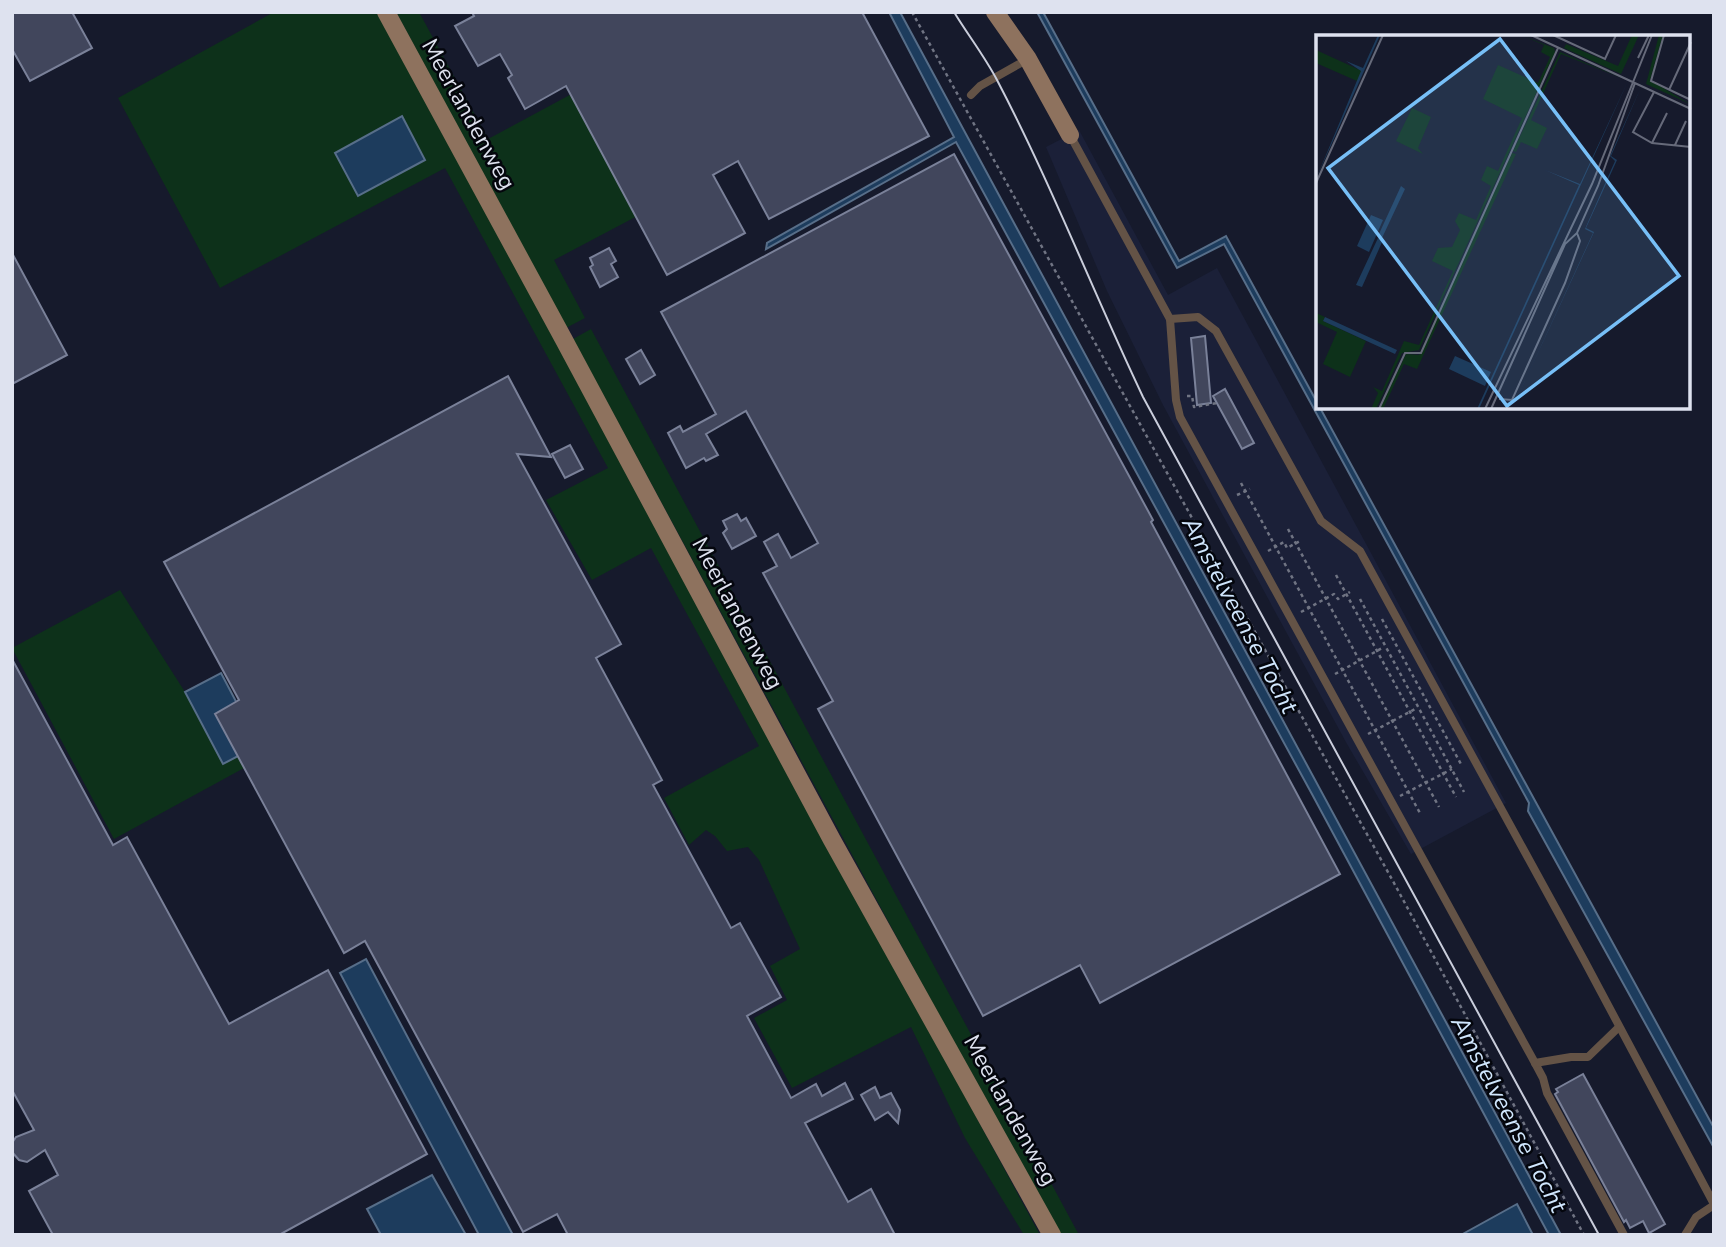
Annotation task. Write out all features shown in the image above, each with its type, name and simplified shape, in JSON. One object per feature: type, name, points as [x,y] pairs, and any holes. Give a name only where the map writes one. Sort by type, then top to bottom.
[{"type":"street","name":"Meerlandenweg","points":[[386,12],[825,828],[1052,1235]]},
{"type":"street","points":[[995,12],[1028,59],[1070,135]]},
{"type":"lane","points":[[971,95],[980,86],[1028,59]]},
{"type":"lane","points":[[1070,135],[1170,319],[1176,400],[1180,417],[1535,1063],[1547,1093],[1624,1235]]},
{"type":"lane","points":[[1170,319],[1198,317],[1216,331],[1321,521],[1360,551],[1714,1204],[1696,1217],[1685,1235]]},
{"type":"lane","points":[[1535,1063],[1588,1057],[1619,1027]]},
{"type":"path","points":[[912,12],[1394,883],[1584,1235]]},
{"type":"path","points":[[1241,483],[1421,815]]},
{"type":"path","points":[[1231,498],[1250,489]]},
{"type":"path","points":[[1288,529],[1439,807]]},
{"type":"path","points":[[1262,555],[1284,542],[1287,548],[1300,541]]},
{"type":"path","points":[[1336,575],[1456,797]]},
{"type":"path","points":[[1295,615],[1334,594],[1338,599],[1348,593]]},
{"type":"path","points":[[1360,599],[1464,792]]},
{"type":"path","points":[[1364,606],[1368,604]]},
{"type":"path","points":[[1382,619],[1462,766]]},
{"type":"path","points":[[1329,677],[1385,646]]},
{"type":"path","points":[[1395,665],[1404,660]]},
{"type":"path","points":[[1362,737],[1418,707]]},
{"type":"path","points":[[1428,726],[1437,721]]},
{"type":"shaded area","points":[[889,12],[900,12],[1561,1235],[1549,1235],[956,142],[766,249],[767,243],[954,137]]},
{"type":"shaded area","points":[[1037,12],[1043,12],[1179,261],[1226,236],[1316,401],[1316,410],[1321,410],[1714,1128],[1714,1148],[1528,811],[1529,803],[1224,244],[1177,268]]},
{"type":"shaded area","points":[[402,116],[425,160],[358,196],[335,153]]},
{"type":"shaded area","points":[[1079,130],[1168,295],[1217,268],[1506,803],[1411,854],[1347,744],[1163,405],[1107,291],[1046,147]]},
{"type":"shaded area","points":[[221,673],[259,745],[223,764],[185,692]]},
{"type":"shaded area","points":[[366,959],[513,1235],[479,1235],[340,973]]},
{"type":"shaded area","points":[[432,1175],[466,1235],[381,1235],[367,1209]]},
{"type":"shaded area","points":[[1517,1204],[1533,1235],[1461,1235]]},
{"type":"green space","points":[[274,12],[378,12],[1040,1235],[1024,1235],[965,1138],[911,1027],[792,1088],[754,1018],[787,1000],[770,966],[800,949],[759,860],[748,847],[727,851],[715,836],[706,830],[689,845],[664,798],[759,746],[651,548],[592,580],[546,500],[608,468],[445,168],[220,288],[118,98]]},
{"type":"green space","points":[[396,12],[419,12],[488,139],[579,90],[643,213],[554,260],[585,318],[566,328]]},
{"type":"green space","points":[[591,329],[1079,1235],[1058,1235],[573,339]]},
{"type":"green space","points":[[120,590],[185,692],[223,763],[259,745],[266,756],[114,839],[12,648]]},
{"type":"building","points":[[12,12],[72,12],[92,48],[30,81],[12,49]]},
{"type":"building","points":[[472,12],[862,12],[929,136],[769,219],[738,161],[713,175],[745,233],[667,275],[566,86],[525,109],[508,78],[512,75],[500,54],[478,66],[455,26],[474,16]]},
{"type":"building","points":[[954,154],[1153,520],[1151,522],[1340,874],[1100,1003],[1080,965],[983,1016],[818,709],[833,701],[763,573],[777,566],[764,542],[778,534],[791,558],[818,543],[746,411],[706,434],[718,455],[706,461],[704,458],[686,468],[668,433],[680,426],[683,432],[716,414],[661,312]]},
{"type":"building","points":[[609,248],[616,261],[611,264],[618,277],[600,287],[590,267],[593,265],[590,258]]},
{"type":"building","points":[[12,253],[67,355],[12,384]]},
{"type":"building","points":[[1205,336],[1211,403],[1197,405],[1191,338]]},
{"type":"building","points":[[641,350],[655,375],[640,384],[626,359]]},
{"type":"building","points":[[508,376],[551,457],[517,454],[621,644],[596,658],[662,780],[653,785],[731,928],[740,923],[781,997],[747,1016],[791,1098],[816,1084],[822,1096],[845,1083],[853,1099],[805,1123],[848,1202],[871,1189],[895,1235],[568,1235],[557,1214],[523,1232],[365,941],[344,953],[215,714],[239,700],[164,562]]},
{"type":"building","points":[[1225,389],[1254,443],[1242,449],[1213,396]]},
{"type":"building","points":[[570,445],[583,469],[565,478],[552,454]]},
{"type":"building","points":[[737,514],[741,521],[746,518],[756,536],[732,549],[723,533],[727,529],[723,521]]},
{"type":"building","points":[[12,659],[113,845],[127,837],[229,1024],[328,970],[427,1154],[279,1235],[53,1235],[29,1191],[58,1175],[45,1150],[27,1162],[19,1160],[12,1152],[12,1143],[16,1137],[34,1130],[12,1090]]},
{"type":"building","points":[[1583,1074],[1665,1224],[1649,1233],[1643,1221],[1630,1228],[1626,1220],[1624,1222],[1555,1094],[1558,1092],[1556,1089]]},
{"type":"building","points":[[875,1087],[880,1098],[891,1093],[900,1110],[898,1123],[888,1112],[875,1120],[861,1095]]},
{"type":"tram line","points":[[954,12],[992,71],[1017,119],[1143,397],[1599,1235]]},
{"type":"water label","name":"Amstelveense Tocht","points":[[1240,615]]},
{"type":"water label","name":"Amstelveense Tocht","points":[[1509,1114]]}]
